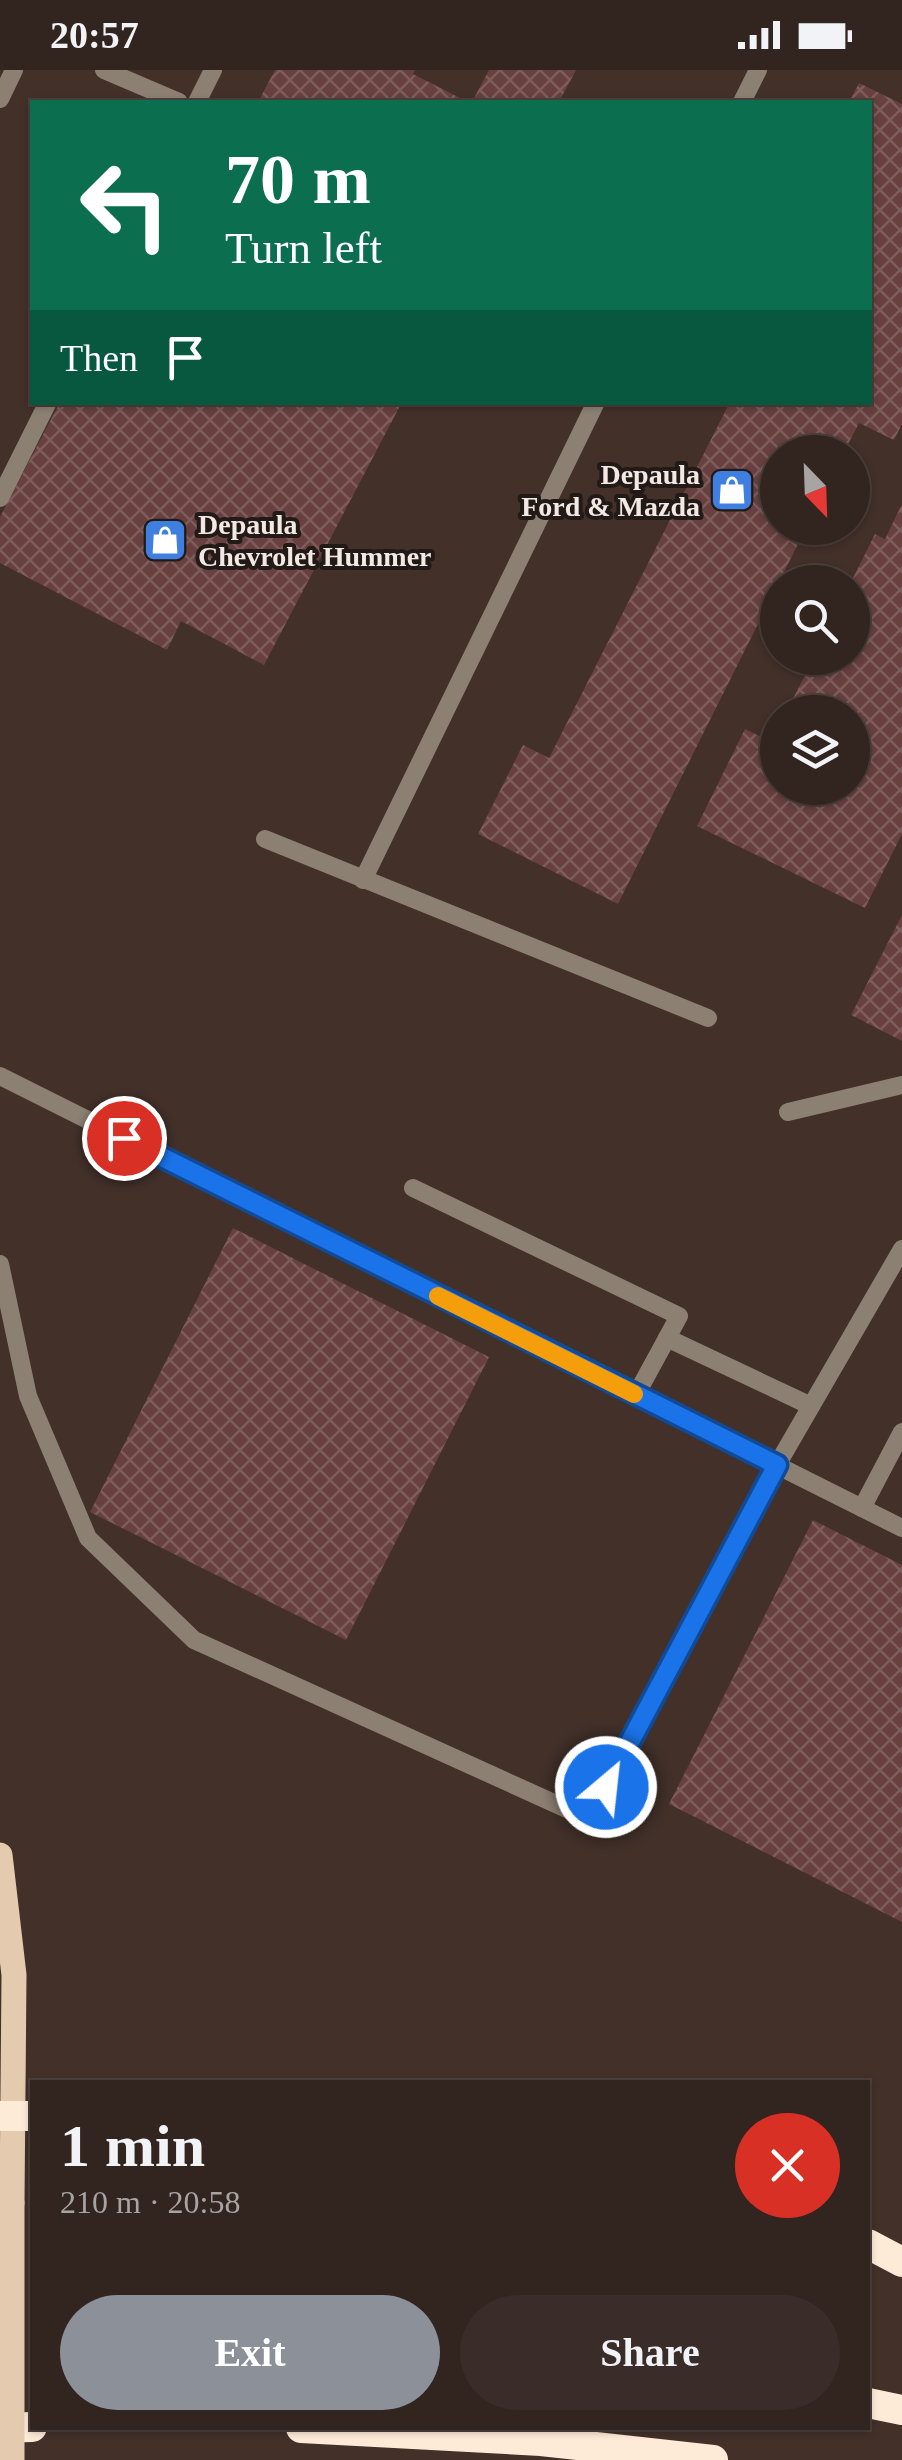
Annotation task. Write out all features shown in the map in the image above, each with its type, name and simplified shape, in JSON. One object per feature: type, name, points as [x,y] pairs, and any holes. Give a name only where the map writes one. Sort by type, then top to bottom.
[{"type":"highway","points":[[870,2245],[902,2262]]},
{"type":"highway","points":[[0,2349],[30,2348]]},
{"type":"highway","points":[[870,2403],[902,2410]]},
{"type":"highway","points":[[0,2428],[30,2428]]},
{"type":"highway","points":[[339,2430],[540,2441],[713,2460]]},
{"type":"main road","points":[[0,1854],[14,1975],[12,2460]]},
{"type":"lane","points":[[0,98],[14,70]]},
{"type":"lane","points":[[104,70],[173,100]]},
{"type":"lane","points":[[198,100],[214,70]]},
{"type":"lane","points":[[743,100],[758,70]]},
{"type":"lane","points":[[0,498],[46,405]]},
{"type":"lane","points":[[363,880],[595,405]]},
{"type":"lane","points":[[265,840],[708,1018]]},
{"type":"lane","points":[[0,1076],[902,1528]]},
{"type":"lane","points":[[788,1112],[902,1086]]},
{"type":"lane","points":[[413,1188],[679,1316],[636,1395]]},
{"type":"lane","points":[[0,1264],[28,1396],[88,1538],[194,1640],[589,1819],[777,1465],[902,1249]]},
{"type":"lane","points":[[667,1338],[811,1406]]},
{"type":"lane","points":[[862,1508],[902,1432]]},
{"type":"building","points":[[275,70],[415,70],[413,74],[464,100],[259,100]]},
{"type":"building","points":[[489,70],[576,70],[560,100],[473,100]]},
{"type":"building","name":"Depaula Ford & Mazda","points":[[859,83],[902,104],[902,424],[894,440],[859,423],[853,435],[760,435],[760,545],[798,545],[788,565],[760,565],[760,620],[618,904],[478,834],[523,745],[549,758],[728,405],[872,405],[872,100],[850,100]]},
{"type":"building","name":"Depaula Chevrolet Hummer","points":[[58,405],[400,405],[264,665],[181,621],[167,650],[0,563],[0,517]]},
{"type":"building","points":[[902,504],[902,834],[865,908],[697,826],[745,729],[760,736],[760,805],[870,805],[870,695],[795,695],[805,675],[870,675],[870,565],[860,565],[875,534],[885,539]]},
{"type":"building","points":[[902,915],[902,1041],[851,1015]]},
{"type":"building","points":[[233,1228],[489,1357],[346,1640],[90,1512]]},
{"type":"building","points":[[813,1520],[902,1565],[902,1922],[669,1804]]},
{"type":"slow traffic","points":[[438,1296],[634,1394]]},
{"type":"place","name":"Depaula Ford & Mazda","points":[[732,490]]},
{"type":"place","name":"Depaula Chevrolet Hummer","points":[[165,540]]},
{"type":"route","points":[[124,1138],[777,1465],[606,1787]]}]
